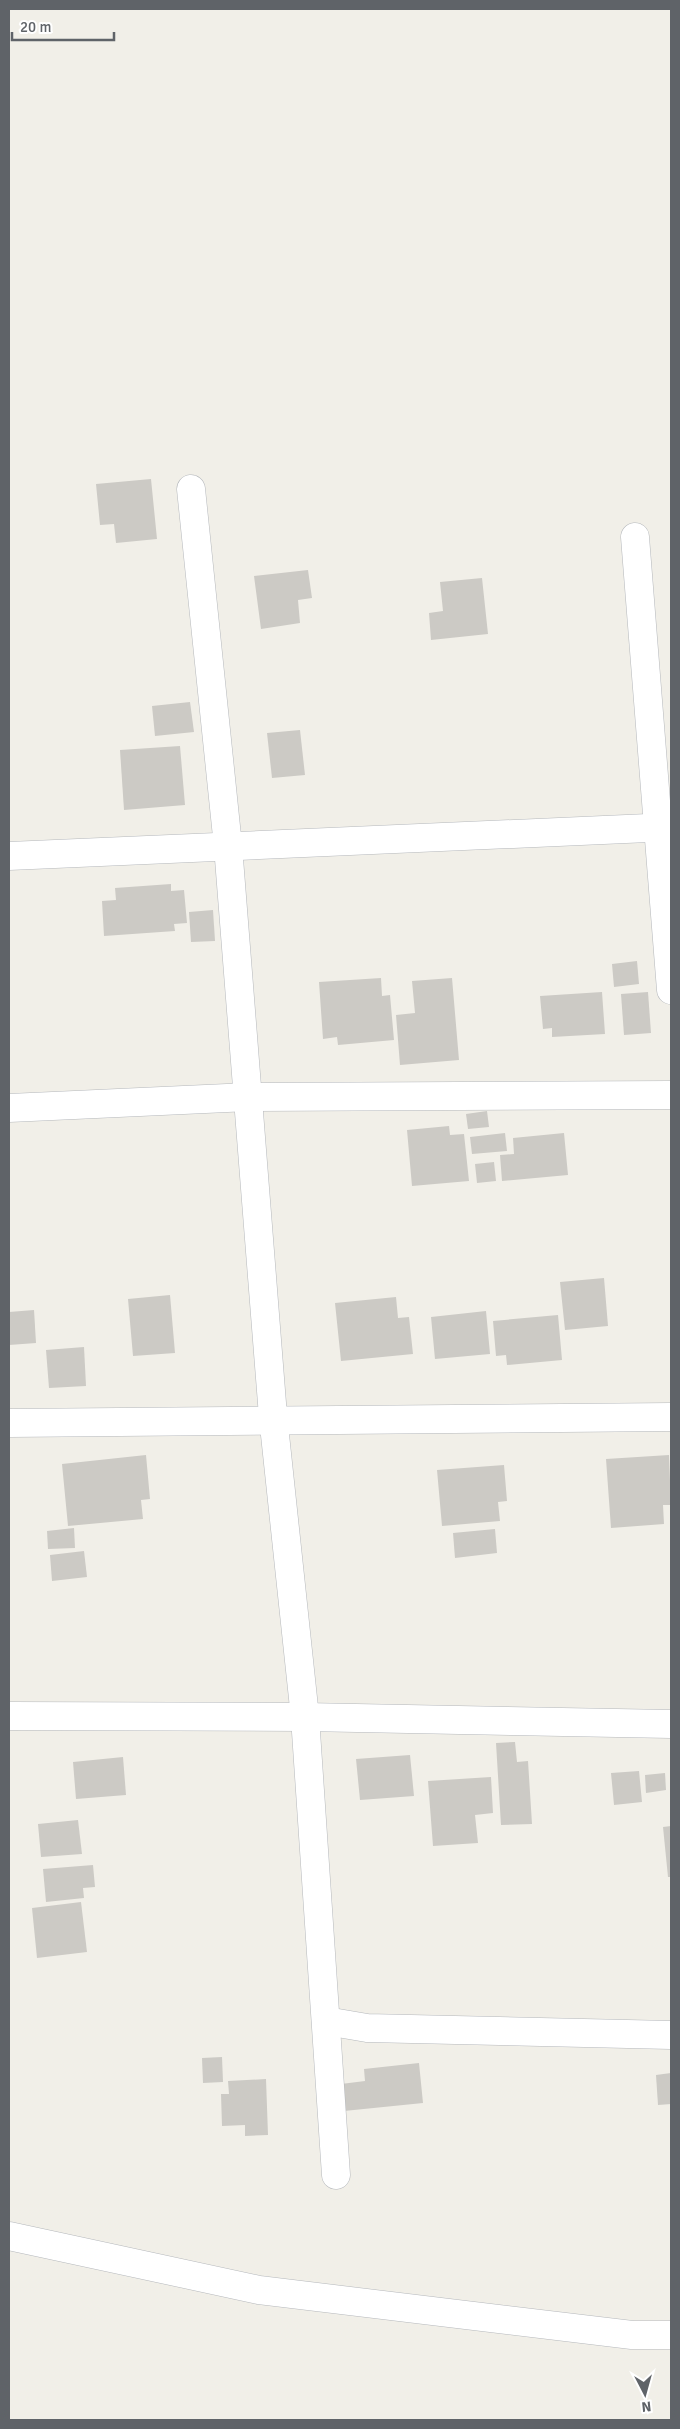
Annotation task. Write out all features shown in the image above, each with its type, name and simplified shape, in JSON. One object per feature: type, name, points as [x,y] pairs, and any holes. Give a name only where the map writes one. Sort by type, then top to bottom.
[{"type":"street","points":[[191,489],[228,846],[274,1420],[305,1717],[336,2175]]},
{"type":"street","points":[[635,537],[665,827],[671,990]]},
{"type":"street","points":[[9,856],[665,827]]},
{"type":"street","points":[[9,1108],[249,1097],[671,1095]]},
{"type":"street","points":[[9,1423],[671,1417]]},
{"type":"street","points":[[9,1716],[305,1717],[671,1724]]},
{"type":"street","points":[[326,2021],[367,2028],[671,2035]]},
{"type":"street","points":[[9,2236],[259,2290],[632,2335],[671,2335]]},
{"type":"building","points":[[151,479],[157,539],[116,543],[114,524],[100,525],[96,484]]},
{"type":"building","points":[[308,570],[312,598],[298,600],[300,623],[261,629],[254,576]]},
{"type":"building","points":[[482,578],[488,634],[431,640],[429,613],[443,611],[440,582]]},
{"type":"building","points":[[190,702],[194,732],[155,736],[152,706]]},
{"type":"building","points":[[300,730],[305,775],[272,778],[267,733]]},
{"type":"building","points":[[180,746],[185,805],[124,810],[120,750]]},
{"type":"building","points":[[171,884],[171,891],[184,890],[187,923],[174,924],[175,931],[104,936],[102,901],[116,900],[115,888]]},
{"type":"building","points":[[213,910],[215,941],[191,942],[189,912]]},
{"type":"building","points":[[637,961],[639,984],[614,987],[612,964]]},
{"type":"building","points":[[381,978],[382,996],[390,995],[394,1040],[338,1045],[337,1037],[323,1039],[319,982]]},
{"type":"building","points":[[452,978],[459,1060],[400,1065],[396,1015],[415,1013],[412,981]]},
{"type":"building","points":[[602,992],[605,1034],[552,1037],[552,1028],[543,1029],[540,996]]},
{"type":"building","points":[[648,992],[651,1033],[624,1035],[621,994]]},
{"type":"building","points":[[487,1111],[489,1127],[468,1129],[466,1114]]},
{"type":"building","points":[[449,1126],[450,1135],[464,1134],[469,1181],[412,1186],[407,1130]]},
{"type":"building","points":[[505,1133],[507,1151],[472,1154],[470,1137]]},
{"type":"building","points":[[564,1133],[568,1175],[502,1181],[500,1155],[514,1154],[513,1138]]},
{"type":"building","points":[[494,1162],[496,1181],[477,1183],[475,1164]]},
{"type":"building","points":[[604,1278],[608,1326],[565,1330],[560,1282]]},
{"type":"building","points":[[170,1295],[175,1353],[133,1356],[128,1299]]},
{"type":"building","points":[[396,1297],[398,1318],[409,1317],[413,1354],[341,1361],[335,1303]]},
{"type":"building","points":[[34,1310],[36,1343],[9,1345],[9,1312]]},
{"type":"building","points":[[486,1311],[490,1354],[435,1359],[431,1317]]},
{"type":"building","points":[[558,1315],[562,1360],[507,1365],[506,1355],[496,1356],[493,1321]]},
{"type":"building","points":[[84,1347],[86,1386],[49,1388],[46,1350]]},
{"type":"building","points":[[146,1455],[150,1499],[141,1500],[143,1519],[68,1526],[62,1464]]},
{"type":"building","points":[[669,1455],[671,1505],[663,1505],[664,1524],[611,1528],[606,1459]]},
{"type":"building","points":[[504,1465],[507,1501],[498,1502],[500,1521],[442,1526],[437,1470]]},
{"type":"building","points":[[74,1528],[75,1548],[48,1549],[47,1531]]},
{"type":"building","points":[[495,1529],[497,1553],[455,1558],[453,1533]]},
{"type":"building","points":[[84,1551],[87,1577],[52,1581],[50,1555]]},
{"type":"building","points":[[515,1742],[517,1762],[528,1761],[532,1824],[501,1825],[496,1743]]},
{"type":"building","points":[[410,1755],[414,1796],[360,1800],[356,1759]]},
{"type":"building","points":[[123,1757],[126,1795],[76,1799],[73,1762]]},
{"type":"building","points":[[639,1771],[642,1802],[614,1805],[611,1773]]},
{"type":"building","points":[[665,1773],[666,1790],[646,1793],[645,1775]]},
{"type":"building","points":[[491,1777],[493,1813],[475,1815],[478,1843],[433,1846],[428,1781]]},
{"type":"building","points":[[78,1820],[82,1854],[41,1857],[38,1824]]},
{"type":"building","points":[[671,1826],[671,1877],[668,1877],[663,1827]]},
{"type":"building","points":[[93,1865],[95,1887],[83,1888],[84,1898],[46,1902],[43,1869]]},
{"type":"building","points":[[81,1902],[87,1952],[37,1958],[32,1908]]},
{"type":"building","points":[[222,2057],[223,2082],[203,2083],[202,2058]]},
{"type":"building","points":[[419,2063],[423,2103],[344,2111],[341,2084],[365,2081],[364,2069]]},
{"type":"building","points":[[671,2073],[671,2104],[658,2105],[656,2075]]},
{"type":"building","points":[[266,2079],[268,2135],[245,2136],[245,2125],[222,2126],[221,2094],[229,2094],[228,2081]]}]
